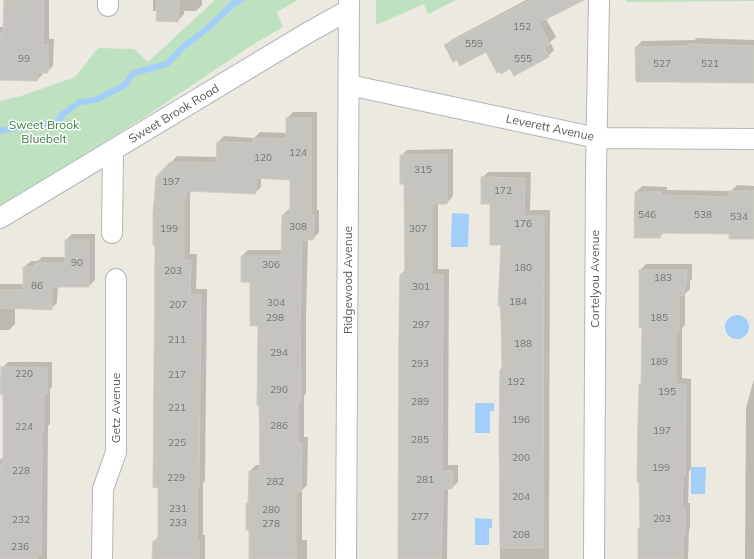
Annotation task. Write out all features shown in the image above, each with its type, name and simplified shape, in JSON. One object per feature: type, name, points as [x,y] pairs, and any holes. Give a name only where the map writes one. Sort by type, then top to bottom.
[{"type":"street","name":"Cortelyou Avenue","points":[[594,559],[597,138],[600,0]]},
{"type":"street","name":"Ridgewood Avenue","points":[[346,559],[349,5]]},
{"type":"street","name":"Sweet Brook Road","points":[[0,218],[309,32],[349,5]]},
{"type":"street","name":"Leverett Avenue","points":[[349,85],[597,138],[754,139]]},
{"type":"street","points":[[112,233],[113,151]]},
{"type":"street","name":"Getz Avenue","points":[[102,559],[103,489],[116,452],[116,279]]},
{"type":"green space","name":"Sweet Brook Bluebelt","points":[[215,0],[298,0],[277,12],[283,27],[252,45],[152,112],[0,209],[0,101],[21,96],[75,77],[98,48],[134,49],[148,62]]},
{"type":"green space","points":[[376,0],[456,0],[428,14],[424,4],[376,25]]},
{"type":"green space","points":[[627,0],[754,0],[754,1],[627,2]]},
{"type":"water","points":[[452,213],[469,214],[468,247],[451,247]]},
{"type":"water","points":[[737,315],[742,316],[748,322],[748,332],[742,338],[737,339],[732,338],[726,332],[725,327],[726,322],[732,316]]},
{"type":"water","points":[[475,403],[494,403],[494,411],[490,411],[490,433],[475,433]]},
{"type":"water","points":[[691,467],[706,467],[705,494],[691,494]]},
{"type":"water","points":[[475,518],[492,519],[492,528],[489,528],[489,545],[475,545]]},
{"type":"building","points":[[4,0],[44,0],[43,45],[48,45],[48,73],[38,73],[37,81],[0,80],[0,32],[3,33]]},
{"type":"building","points":[[157,0],[179,0],[178,22],[156,21]]},
{"type":"building","points":[[530,0],[584,0],[539,23],[550,44],[544,48],[549,57],[514,76],[510,69],[501,74],[500,72],[497,73],[486,52],[460,66],[457,60],[453,62],[444,45]]},
{"type":"building","points":[[689,44],[754,46],[754,83],[636,82],[635,47],[689,46]]},
{"type":"building","points":[[286,118],[311,118],[311,215],[314,215],[313,240],[302,240],[300,326],[301,401],[298,401],[298,443],[302,443],[301,492],[296,492],[296,559],[249,559],[249,530],[246,530],[246,503],[248,503],[249,471],[260,471],[259,405],[257,405],[258,326],[250,326],[250,282],[241,282],[241,256],[281,256],[282,215],[290,215],[290,180],[256,178],[256,194],[186,191],[186,199],[184,199],[184,260],[191,260],[190,295],[201,295],[199,488],[197,488],[197,541],[199,541],[199,559],[152,559],[153,541],[158,541],[158,487],[153,488],[155,245],[153,245],[153,214],[156,177],[170,162],[216,163],[217,142],[253,143],[253,138],[286,139]]},
{"type":"building","points":[[400,155],[447,155],[447,204],[432,204],[432,275],[443,275],[442,471],[453,471],[452,489],[443,489],[441,559],[398,559],[399,312],[400,274],[405,274],[404,184],[400,184]]},
{"type":"building","points":[[481,177],[525,178],[524,216],[544,216],[543,548],[500,548],[499,433],[500,370],[502,368],[501,319],[500,306],[498,306],[501,245],[490,245],[490,204],[481,204]]},
{"type":"building","points":[[730,191],[754,191],[754,239],[729,239],[729,234],[660,233],[660,238],[634,238],[635,192],[661,192],[661,195],[729,197]]},
{"type":"building","points":[[65,240],[89,240],[89,287],[52,287],[52,310],[0,308],[0,290],[23,290],[23,267],[35,267],[35,263],[65,263]]},
{"type":"building","points":[[639,270],[687,270],[684,296],[679,296],[679,332],[676,332],[676,384],[685,384],[686,386],[685,476],[683,476],[682,509],[685,508],[683,559],[638,559],[638,529],[640,528],[639,482],[637,482],[638,422],[639,384],[641,384],[642,328],[639,328]]},
{"type":"building","points":[[1,367],[47,368],[47,394],[44,394],[44,431],[42,431],[41,555],[37,555],[37,559],[0,559],[0,464],[3,464],[3,394],[0,394]]},
{"type":"waterway","points":[[0,131],[31,125],[57,123],[63,114],[80,102],[96,100],[125,85],[133,73],[167,64],[182,48],[209,27],[234,3],[241,0]]}]
